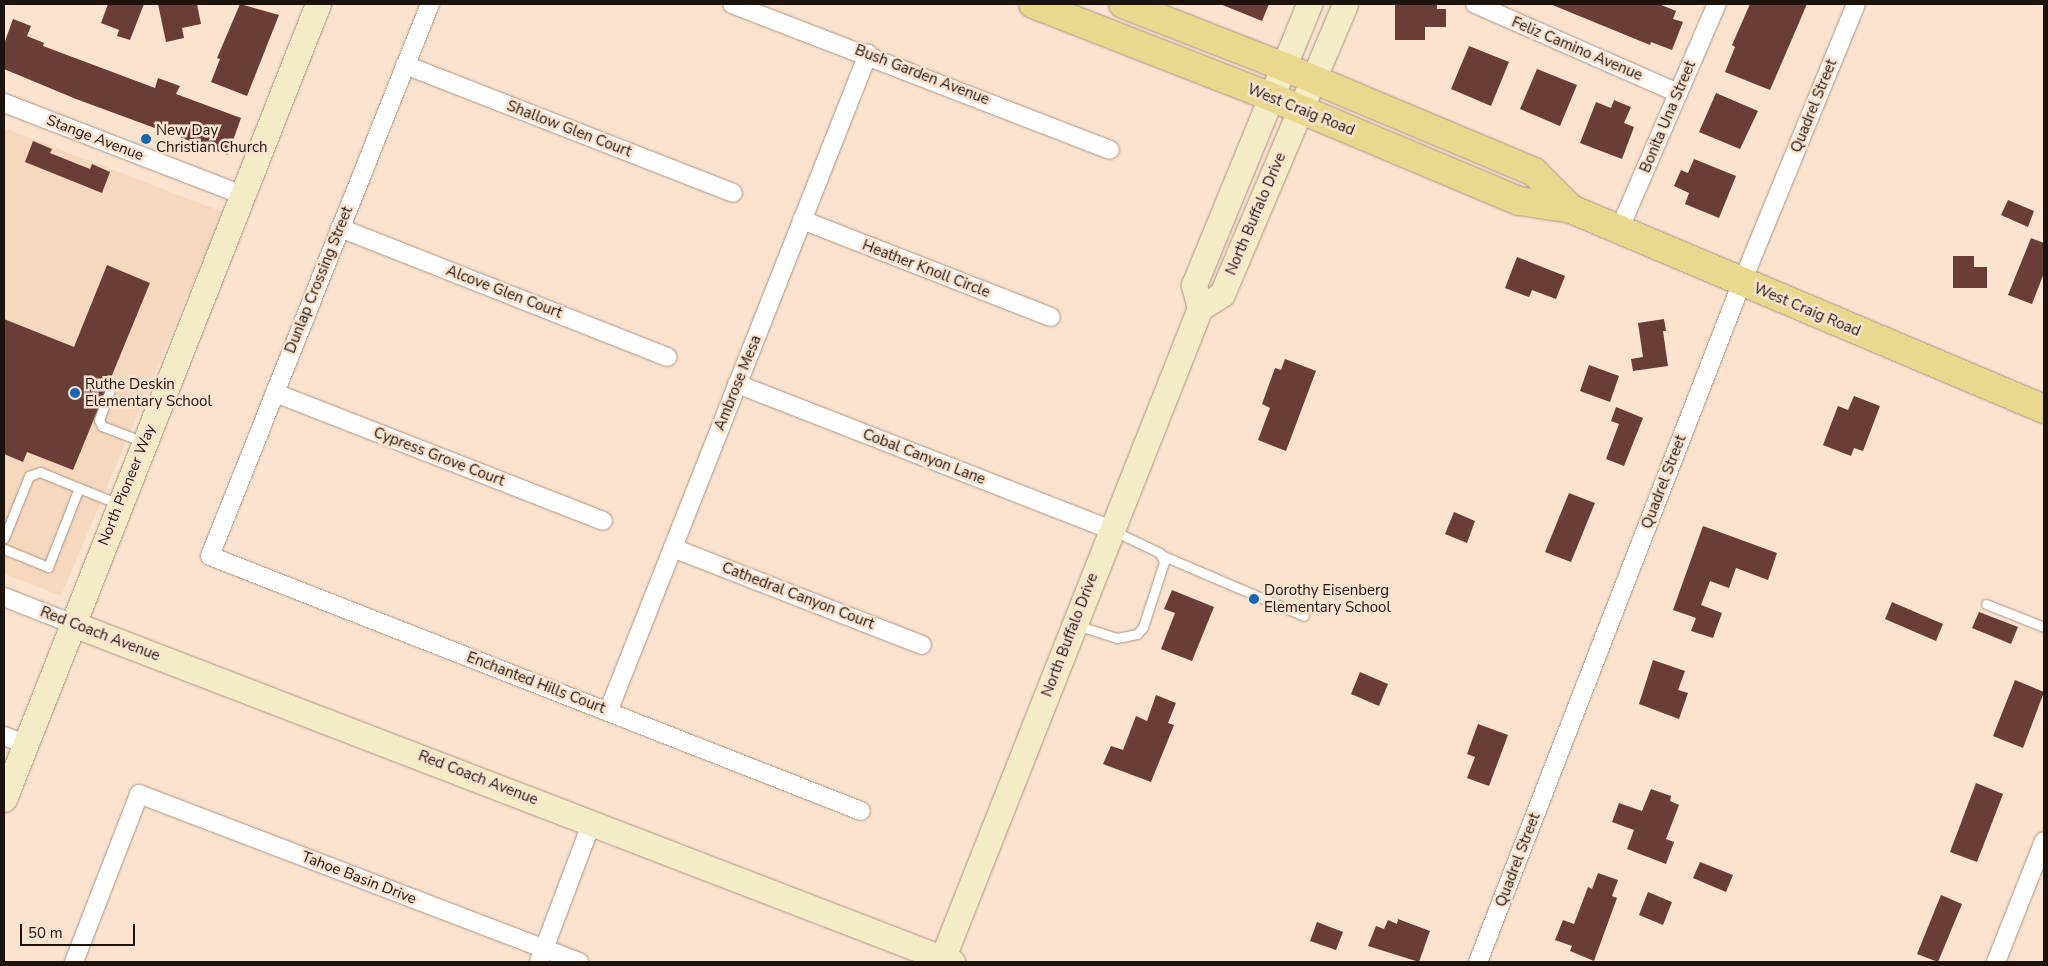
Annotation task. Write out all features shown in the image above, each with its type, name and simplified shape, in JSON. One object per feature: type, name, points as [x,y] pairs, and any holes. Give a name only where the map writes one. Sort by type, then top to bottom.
[{"type":"main road","name":"West Craig Road","points":[[1033,4],[1269,96],[1519,200],[1571,209],[2044,409]]},
{"type":"main road","name":"West Craig Road","points":[[1123,4],[1282,66],[1534,172],[1571,209]]},
{"type":"street","name":"North Pioneer Way","points":[[4,798],[14,740],[73,624],[318,4]]},
{"type":"street","name":"Dunlap Crossing Street","points":[[210,556],[430,4]]},
{"type":"street","name":"Bush Garden Avenue","points":[[732,4],[868,54],[1110,150]]},
{"type":"street","name":"North Buffalo Drive","points":[[1200,308],[1194,285],[1269,96],[1309,4]]},
{"type":"street","name":"North Buffalo Drive","points":[[945,961],[1074,624],[1200,308],[1222,294],[1345,4]]},
{"type":"street","name":"Bonita Una Street","points":[[1619,230],[1717,4]]},
{"type":"street","name":"Quadrel Street","points":[[1478,962],[1742,282],[1856,4]]},
{"type":"street","name":"Feliz Camino Avenue","points":[[1475,5],[1678,93]]},
{"type":"street","name":"Ambrose Mesa","points":[[608,712],[868,54]]},
{"type":"street","name":"Shallow Glen Court","points":[[405,65],[733,193]]},
{"type":"street","name":"Stange Avenue","points":[[4,103],[243,195]]},
{"type":"street","name":"Heather Knoll Circle","points":[[802,220],[1051,317]]},
{"type":"street","name":"Alcove Glen Court","points":[[340,228],[668,357]]},
{"type":"street","name":"Cobal Canyon Lane","points":[[737,384],[1111,530]]},
{"type":"street","name":"Cypress Grove Court","points":[[275,393],[603,521]]},
{"type":"street","name":"Cathedral Canyon Court","points":[[673,548],[922,645]]},
{"type":"street","name":"Enchanted Hills Court","points":[[210,556],[862,810]]},
{"type":"street","name":"Red Coach Avenue","points":[[4,597],[592,822],[945,961]]},
{"type":"street","name":"Tahoe Basin Drive","points":[[74,962],[139,794],[542,956],[579,962]]},
{"type":"street","points":[[542,956],[592,822]]},
{"type":"street","points":[[1996,962],[2038,876],[2044,841]]},
{"type":"lane","points":[[110,390],[99,420],[102,426],[144,442]]},
{"type":"lane","points":[[4,538],[28,476],[40,472],[119,504]]},
{"type":"lane","points":[[4,549],[48,567],[79,488]]},
{"type":"lane","points":[[1111,530],[1160,555],[1304,616]]},
{"type":"lane","points":[[1074,624],[1117,638],[1137,634],[1142,627],[1161,580],[1164,562],[1160,555]]},
{"type":"lane","points":[[1986,604],[2044,627]]},
{"type":"shaded area","name":"Ruthe Deskin Elementary School","points":[[4,128],[223,212],[61,596],[4,574]]},
{"type":"building","points":[[108,4],[144,4],[130,40],[117,36],[119,30],[101,23]]},
{"type":"building","points":[[158,4],[197,4],[201,24],[182,28],[184,38],[166,42]]},
{"type":"building","points":[[240,4],[279,15],[247,96],[211,82],[220,59],[217,58]]},
{"type":"building","points":[[1220,4],[1269,4],[1262,21]]},
{"type":"building","points":[[1395,4],[1437,4],[1437,9],[1446,9],[1446,27],[1425,27],[1425,40],[1395,40]]},
{"type":"building","points":[[1550,4],[1659,4],[1676,11],[1673,19],[1683,22],[1672,50],[1651,42],[1650,45]]},
{"type":"building","points":[[1750,4],[1807,4],[1770,90],[1725,72],[1735,47],[1732,45]]},
{"type":"building","points":[[13,19],[31,26],[27,36],[44,43],[43,46],[155,88],[158,78],[180,86],[176,94],[241,118],[228,155],[76,99],[4,69],[4,44]]},
{"type":"building","points":[[1469,46],[1509,62],[1491,106],[1451,89]]},
{"type":"building","points":[[1537,69],[1577,85],[1560,126],[1520,109]]},
{"type":"building","points":[[1716,93],[1758,111],[1740,149],[1699,132]]},
{"type":"building","points":[[1614,100],[1631,107],[1624,123],[1634,127],[1622,159],[1580,143],[1596,102],[1611,108]]},
{"type":"building","points":[[33,141],[52,149],[50,153],[90,169],[92,164],[110,172],[102,193],[25,162]]},
{"type":"building","points":[[1694,159],[1736,176],[1719,218],[1685,204],[1689,193],[1674,186],[1681,170],[1688,173]]},
{"type":"building","points":[[2008,200],[2034,211],[2028,227],[2001,215]]},
{"type":"building","points":[[2031,238],[2044,243],[2044,273],[2032,304],[2008,295]]},
{"type":"building","points":[[1953,256],[1974,256],[1974,267],[1987,267],[1987,288],[1953,288]]},
{"type":"building","points":[[1517,257],[1565,276],[1556,299],[1532,290],[1529,297],[1505,288]]},
{"type":"building","points":[[107,265],[150,283],[73,470],[27,452],[23,462],[4,454],[4,319],[74,347]]},
{"type":"building","points":[[1664,319],[1666,331],[1663,331],[1668,366],[1633,371],[1631,359],[1643,357],[1638,323]]},
{"type":"building","points":[[1285,359],[1316,371],[1286,451],[1258,440],[1270,408],[1262,404],[1275,368],[1281,370]]},
{"type":"building","points":[[1589,365],[1619,376],[1610,402],[1580,391]]},
{"type":"building","points":[[1854,396],[1880,406],[1863,451],[1854,448],[1851,456],[1823,445],[1838,406],[1848,410]]},
{"type":"building","points":[[1616,407],[1643,418],[1624,466],[1606,459],[1619,424],[1611,421]]},
{"type":"building","points":[[1569,493],[1595,503],[1571,562],[1545,552]]},
{"type":"building","points":[[1454,512],[1475,521],[1467,543],[1445,534]]},
{"type":"building","points":[[1703,526],[1777,553],[1768,580],[1736,568],[1729,588],[1710,581],[1701,605],[1722,613],[1713,638],[1691,631],[1696,618],[1673,610]]},
{"type":"building","points":[[1172,590],[1214,607],[1192,661],[1161,649],[1175,613],[1164,609]]},
{"type":"building","points":[[1892,602],[1943,624],[1936,641],[1885,619]]},
{"type":"building","points":[[1979,612],[2018,627],[2011,644],[1972,628]]},
{"type":"building","points":[[1653,660],[1685,671],[1678,690],[1688,693],[1679,719],[1639,704]]},
{"type":"building","points":[[1360,672],[1388,684],[1379,706],[1351,694]]},
{"type":"building","points":[[2015,680],[2044,692],[2023,748],[1993,736]]},
{"type":"building","points":[[1156,695],[1176,703],[1168,723],[1174,725],[1151,782],[1103,764],[1111,746],[1123,750],[1136,716],[1147,721]]},
{"type":"building","points":[[1478,724],[1508,735],[1489,786],[1467,778],[1475,757],[1467,754]]},
{"type":"building","points":[[1976,783],[2003,794],[1977,862],[1950,852]]},
{"type":"building","points":[[1651,789],[1671,796],[1670,801],[1679,805],[1666,839],[1674,842],[1666,864],[1627,849],[1634,830],[1612,822],[1619,803],[1642,811]]},
{"type":"building","points":[[1700,862],[1733,875],[1726,892],[1693,878]]},
{"type":"building","points":[[1598,873],[1618,880],[1612,896],[1617,898],[1594,961],[1570,951],[1572,946],[1555,940],[1563,920],[1574,924],[1588,887],[1592,889]]},
{"type":"building","points":[[1648,892],[1672,902],[1663,925],[1639,915]]},
{"type":"building","points":[[1941,895],[1962,904],[1938,962],[1917,954]]},
{"type":"building","points":[[1398,919],[1430,931],[1419,962],[1368,946],[1376,926],[1384,929],[1388,920],[1397,924]]},
{"type":"building","points":[[1317,922],[1343,932],[1336,950],[1310,941]]},
{"type":"place","name":"New Day Christian Church","points":[[146,139]]},
{"type":"place","name":"Ruthe Deskin Elementary School","points":[[75,393]]},
{"type":"place","name":"Dorothy Eisenberg Elementary School","points":[[1254,599]]}]
